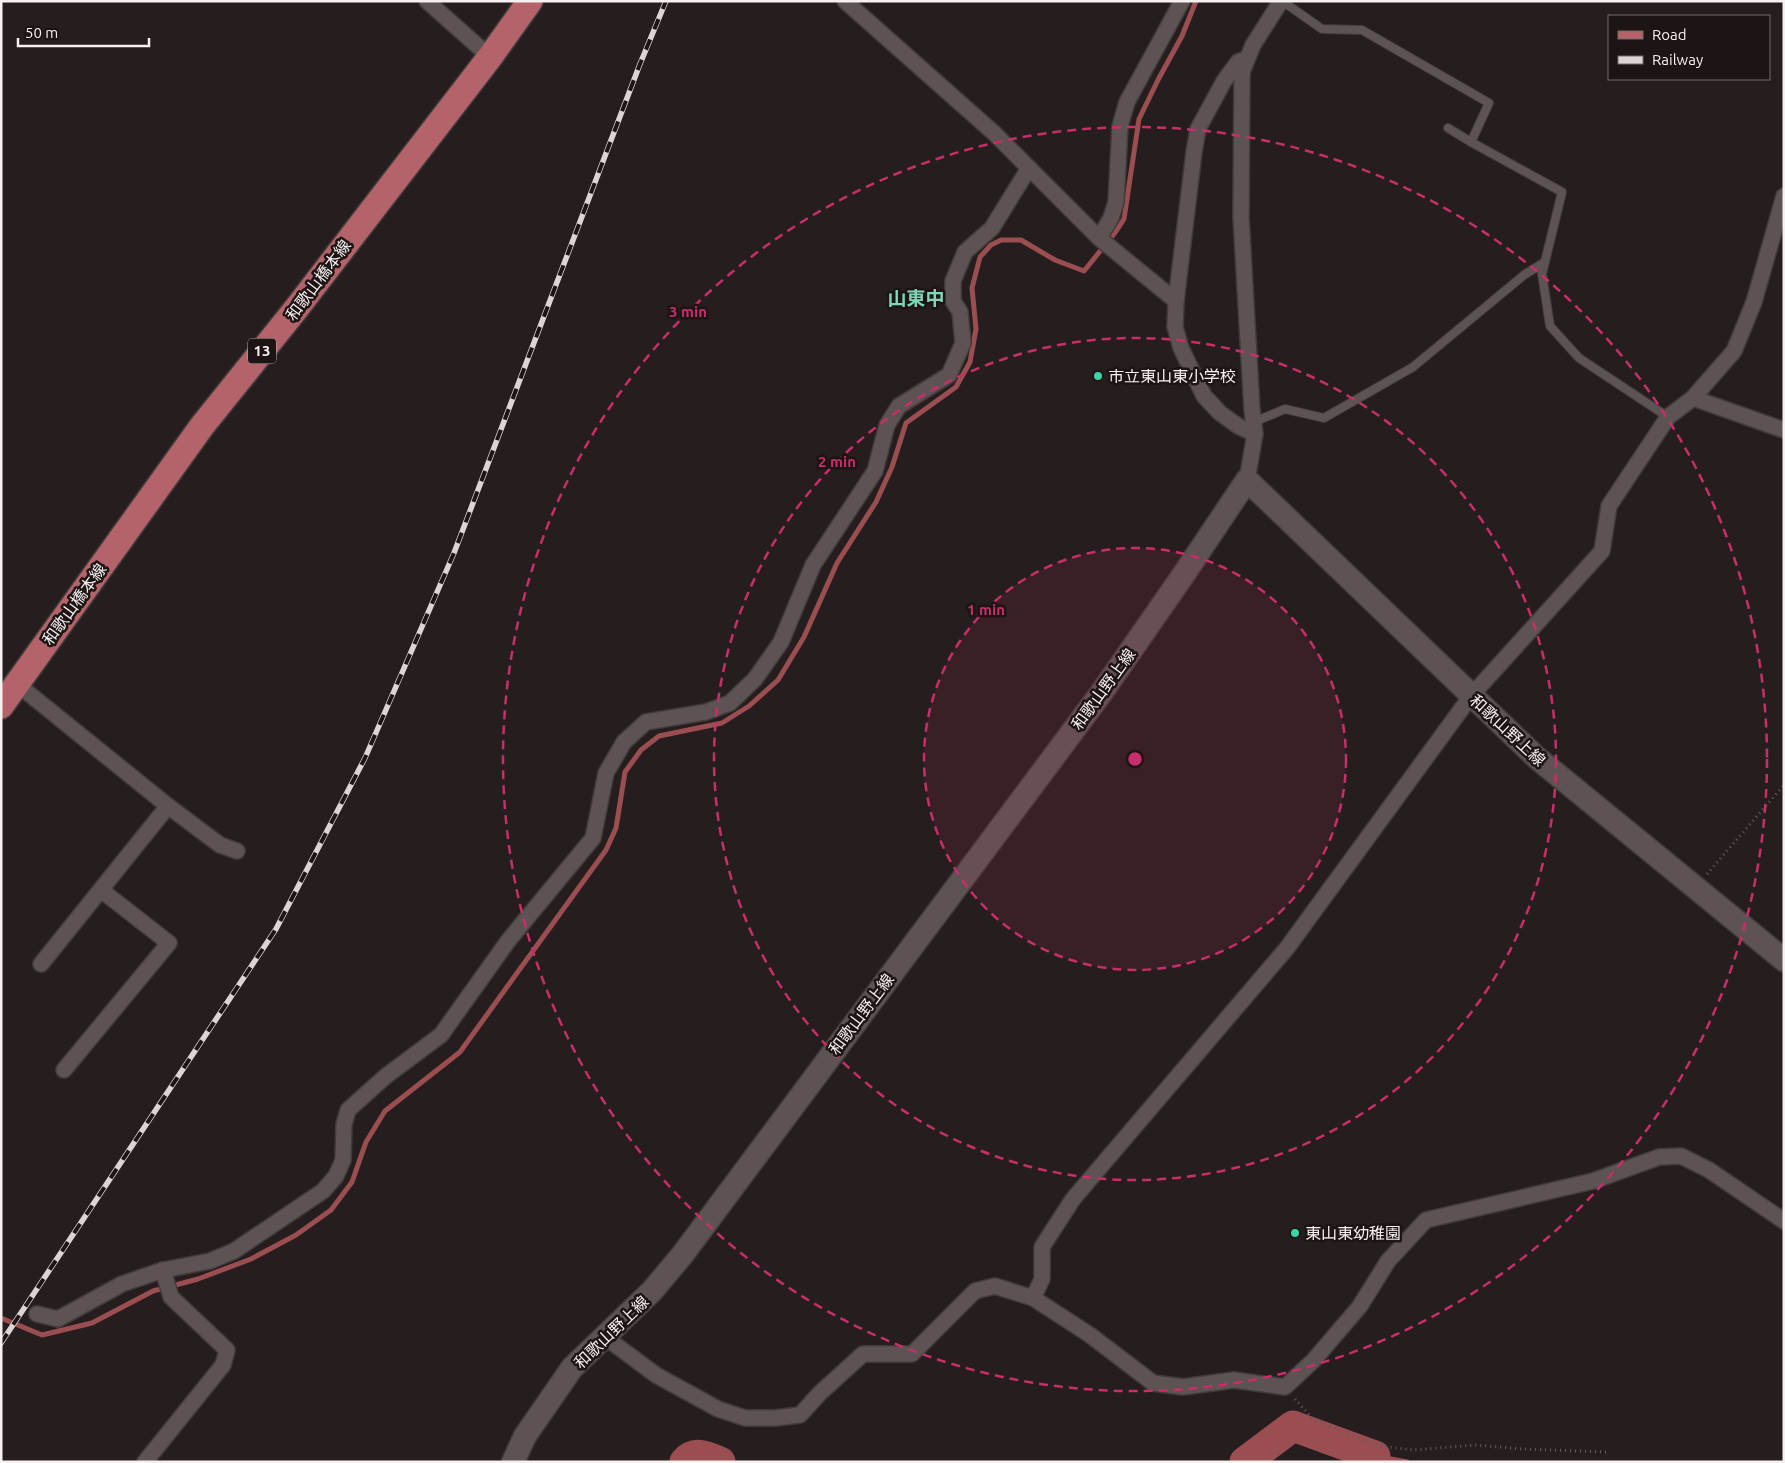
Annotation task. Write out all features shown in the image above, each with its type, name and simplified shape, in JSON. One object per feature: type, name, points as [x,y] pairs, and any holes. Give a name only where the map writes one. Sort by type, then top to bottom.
[{"type":"main road","name":"和歌山橋本線","points":[[1,706],[202,426],[296,309],[490,57],[530,1]]},
{"type":"main road","name":"和歌山野上線","points":[[513,1462],[525,1436],[567,1376],[652,1291],[683,1254],[1102,692],[1247,480],[1537,758],[1696,886],[1784,960]]},
{"type":"street","points":[[427,1],[490,57]]},
{"type":"street","points":[[845,1],[994,132],[1100,238],[1176,301]]},
{"type":"street","points":[[1100,238],[1111,218],[1116,202],[1120,126],[1126,102],[1182,1]]},
{"type":"street","points":[[1247,480],[1255,428],[1242,217],[1242,72],[1253,45],[1282,1]]},
{"type":"street","points":[[1248,58],[1238,62],[1224,81],[1198,129],[1176,301],[1175,327],[1181,348],[1204,396],[1220,413],[1238,426],[1255,428]]},
{"type":"street","points":[[36,1314],[58,1319],[122,1284],[163,1270],[210,1261],[234,1251],[323,1191],[336,1176],[343,1160],[344,1124],[348,1110],[364,1095],[441,1035],[508,941],[593,838],[606,773],[624,742],[646,722],[706,712],[730,703],[754,679],[781,642],[814,565],[875,471],[887,425],[899,406],[948,375],[963,343],[960,312],[953,301],[953,281],[965,252],[992,228],[1028,168]]},
{"type":"street","points":[[1033,1298],[1042,1279],[1042,1247],[1073,1200],[1287,948],[1471,696],[1602,551],[1609,506],[1668,417],[1693,398],[1734,351],[1754,302],[1784,196]]},
{"type":"street","points":[[1693,398],[1784,430]]},
{"type":"street","points":[[17,684],[168,806],[220,845],[237,851]]},
{"type":"street","points":[[41,964],[168,806]]},
{"type":"street","points":[[64,1070],[169,943],[101,890]]},
{"type":"street","points":[[605,1337],[656,1376],[718,1409],[745,1418],[776,1418],[800,1415],[820,1393],[863,1354],[912,1354],[975,1291],[994,1286],[1033,1298],[1090,1335],[1153,1383],[1182,1387],[1234,1380],[1285,1387],[1313,1361],[1360,1306],[1388,1261],[1426,1220],[1593,1181],[1659,1157],[1681,1156],[1709,1170],[1784,1222]]},
{"type":"street","points":[[145,1462],[223,1365],[227,1350],[171,1297],[163,1270]]},
{"type":"lane","points":[[1282,1],[1322,29],[1362,30],[1489,103],[1471,142]]},
{"type":"lane","points":[[1448,128],[1562,192],[1542,274],[1550,326],[1579,358],[1668,417]]},
{"type":"lane","points":[[1255,428],[1285,409],[1324,418],[1413,367],[1524,275],[1545,262]]},
{"type":"path","points":[[1696,886],[1784,785]]},
{"type":"path","points":[[1285,1387],[1314,1420],[1379,1446],[1414,1450],[1475,1445],[1606,1452]]},
{"type":"waterway","points":[[1,1318],[42,1335],[92,1323],[153,1291],[198,1279],[251,1259],[296,1235],[331,1210],[352,1182],[366,1142],[385,1111],[460,1052],[606,850],[616,828],[625,772],[641,750],[659,736],[722,723],[749,706],[778,680],[804,637],[837,563],[876,502],[892,467],[906,423],[956,387],[970,362],[976,329],[972,288],[980,257],[991,245],[1001,240],[1021,240],[1055,260],[1084,271],[1114,234],[1124,219],[1139,119],[1182,36],[1196,1]]},
{"type":"waterway","points":[[1245,1462],[1293,1426],[1375,1456]]},
{"type":"waterway","points":[[685,1462],[697,1455],[720,1462]]},
{"type":"waterway","points":[[1375,1456],[1407,1462]]},
{"type":"railway","points":[[1,1343],[276,929],[365,758],[454,553],[640,64],[666,1]]},
{"type":"place","name":"市立東山東小学校","points":[[1098,376]]},
{"type":"place","name":"東山東幼稚園","points":[[1295,1233]]},
{"type":"district","name":"山東中","points":[[916,298]]}]
